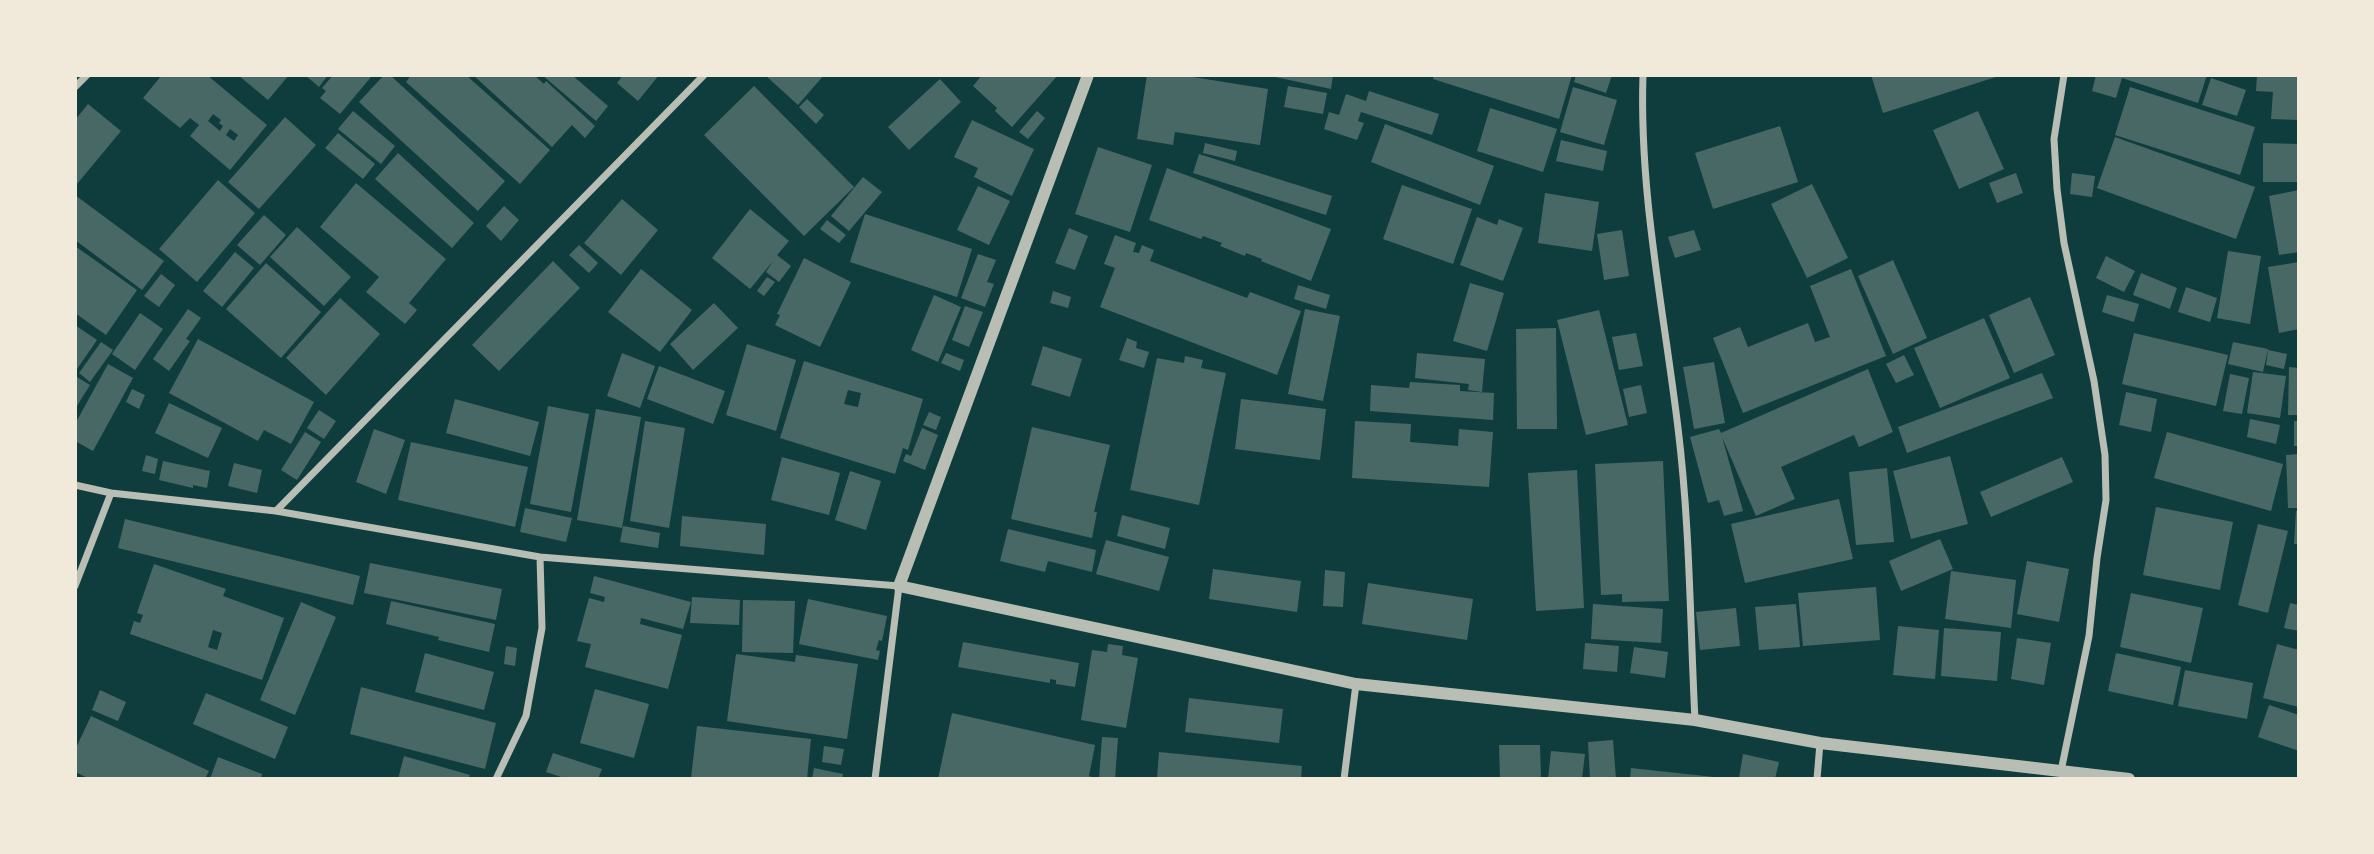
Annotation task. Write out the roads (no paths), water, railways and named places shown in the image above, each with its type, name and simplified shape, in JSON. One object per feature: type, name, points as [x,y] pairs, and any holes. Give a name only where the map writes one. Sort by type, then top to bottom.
[{"type":"street","points":[[75,87],[87,75]]},
{"type":"street","points":[[276,511],[704,75]]},
{"type":"street","points":[[875,779],[899,586],[1088,75]]},
{"type":"street","points":[[1643,75],[1644,167],[1684,490],[1695,720]]},
{"type":"street","points":[[2061,771],[2089,636],[2106,500],[2105,455],[2094,381],[2064,243],[2057,188],[2054,139],[2064,75]]},
{"type":"street","points":[[75,485],[111,493],[276,511],[540,557],[899,586],[1356,684],[1695,720],[1820,743],[2129,779]]},
{"type":"street","points":[[75,586],[111,493]]},
{"type":"street","points":[[496,779],[526,716],[542,628],[540,557]]},
{"type":"street","points":[[1344,779],[1356,684]]},
{"type":"street","points":[[1817,779],[1820,743]]}]
